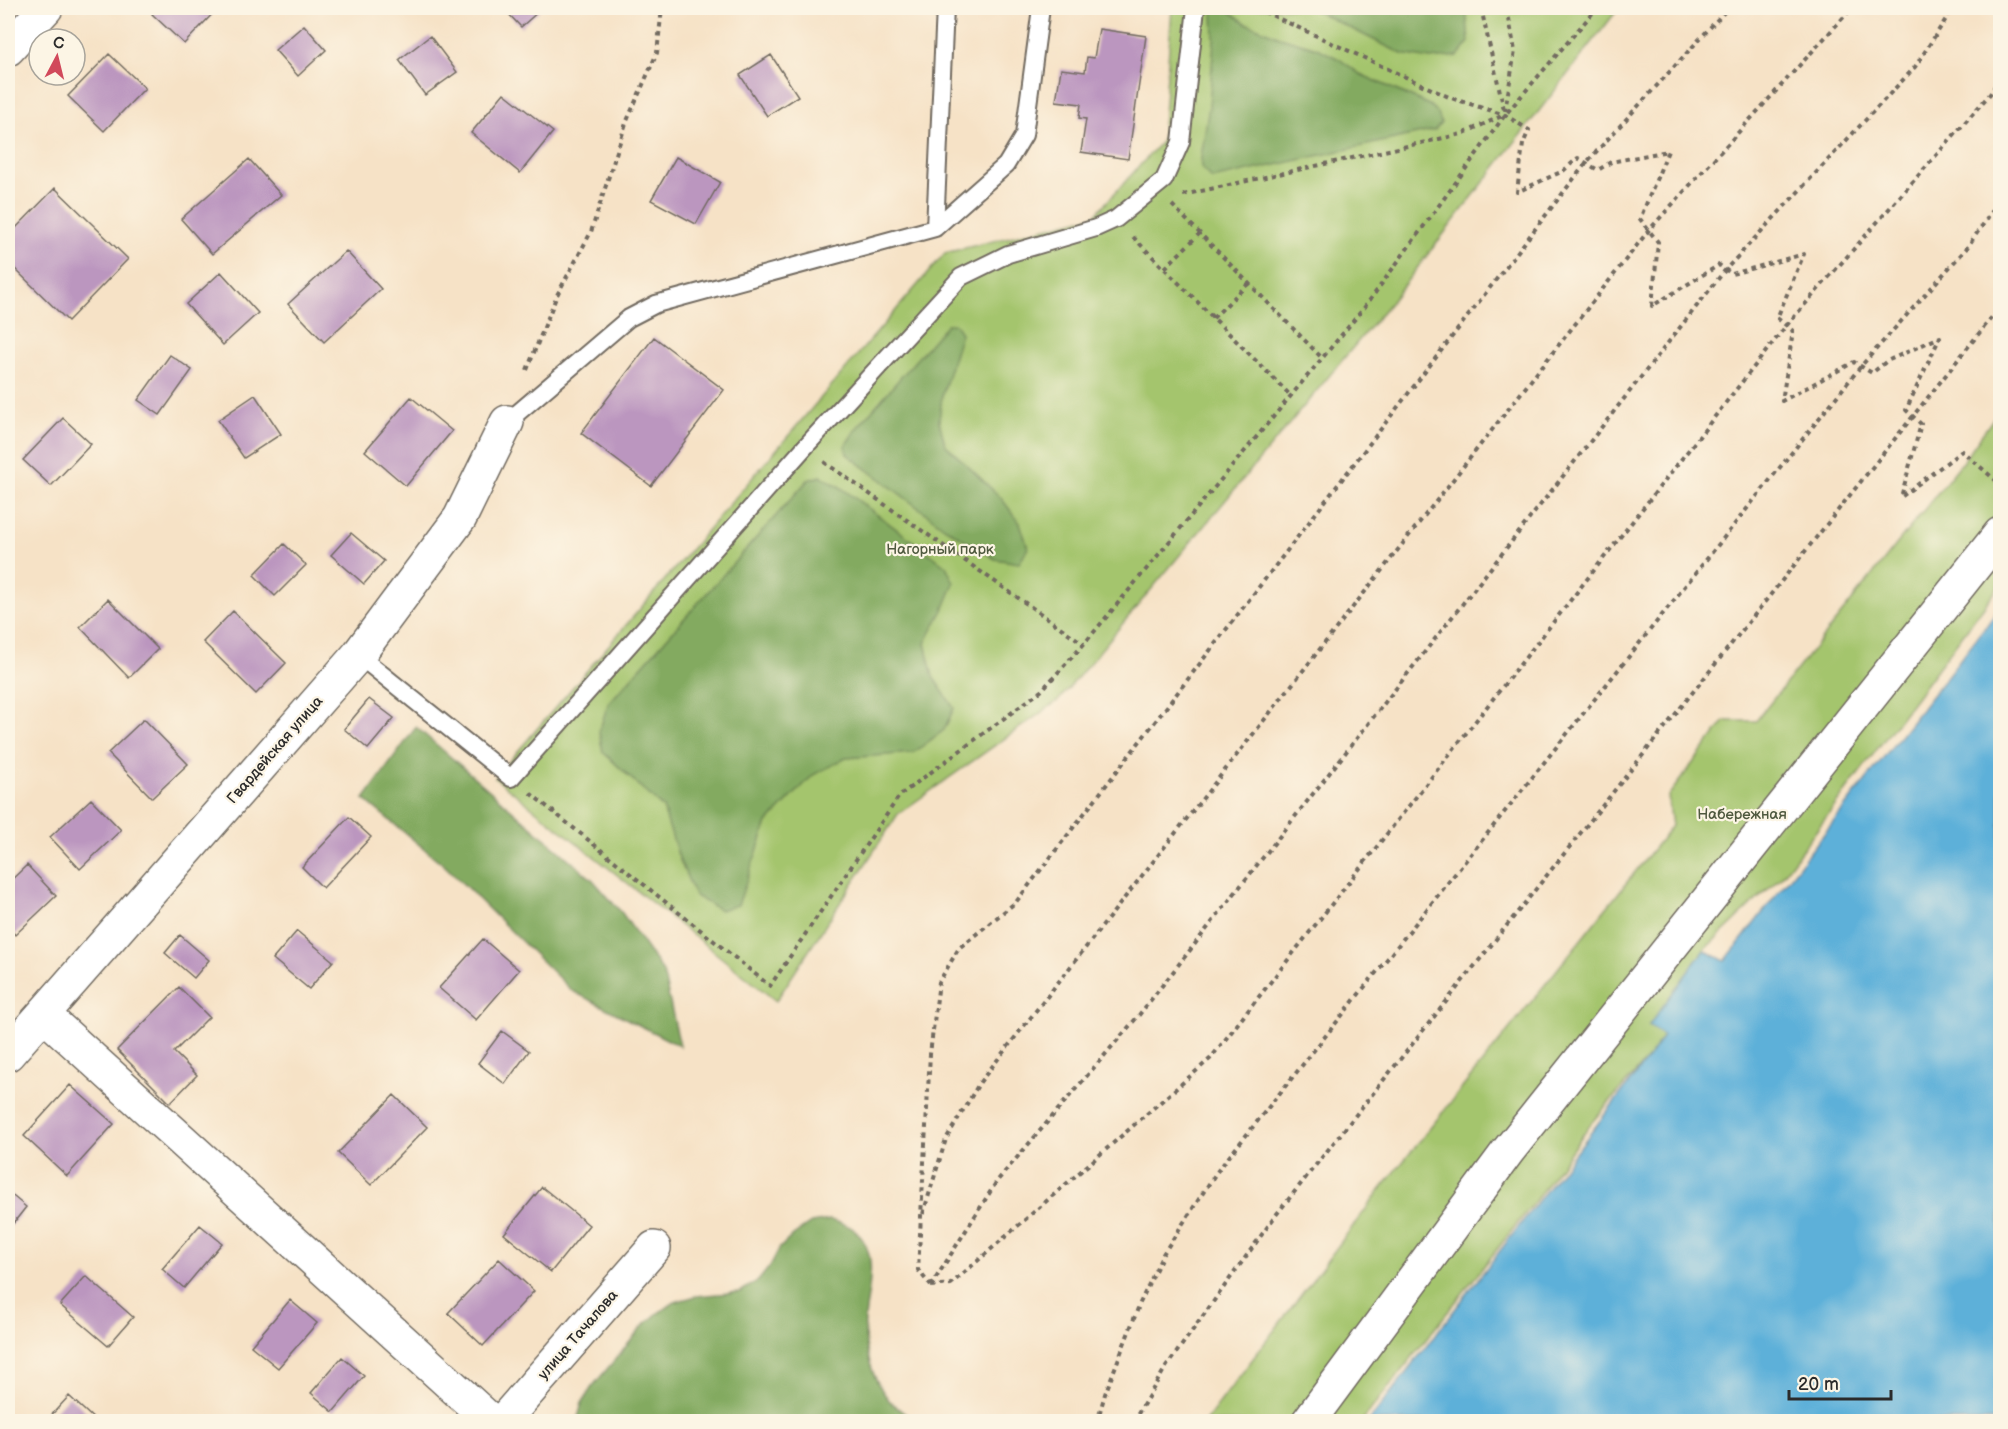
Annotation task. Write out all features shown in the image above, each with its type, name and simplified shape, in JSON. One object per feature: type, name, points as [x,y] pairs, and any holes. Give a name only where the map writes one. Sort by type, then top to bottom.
[{"type":"street","points":[[8,49],[46,8]]},
{"type":"street","name":"Гвардейская улица","points":[[8,1054],[358,655],[460,518],[507,422]]},
{"type":"street","points":[[1308,1422],[1508,1151],[2001,534]]},
{"type":"street","points":[[43,1014],[492,1422]]},
{"type":"street","name":"улица Тачалова","points":[[501,1422],[654,1248]]},
{"type":"lane","points":[[935,228],[945,8]]},
{"type":"lane","points":[[507,422],[629,318],[656,304],[935,228],[1006,165],[1024,135],[1041,8]]},
{"type":"lane","points":[[358,655],[511,778],[804,448],[961,278],[1008,254],[1096,228],[1161,194],[1164,180],[1181,142],[1196,8]]},
{"type":"path","points":[[507,422],[557,295],[591,232],[627,123],[657,53],[662,8]]},
{"type":"path","points":[[1256,8],[1451,98],[1505,115],[1528,130],[1523,144],[1517,192],[1563,171],[1578,158],[1598,171],[1611,162],[1668,151],[1640,219],[1658,242],[1652,306],[1719,266],[1732,274],[1804,254],[1777,318],[1793,331],[1782,401],[1854,362],[1872,373],[1887,361],[1940,338],[1906,411],[1921,424],[1901,497],[1962,451],[2001,484]]},
{"type":"path","points":[[1505,8],[1515,51],[1505,115],[1482,10],[1505,8]]},
{"type":"path","points":[[511,778],[770,986],[900,795],[1041,691],[1084,644],[1323,359],[1364,308],[1505,115],[1597,8]]},
{"type":"path","points":[[931,1286],[918,1270],[930,1054],[939,982],[959,948],[1016,902],[1586,163],[1728,8]]},
{"type":"path","points":[[921,1220],[946,1139],[980,1082],[1650,230],[1852,8]]},
{"type":"path","points":[[931,1286],[997,1181],[1139,1015],[1726,269],[1915,67],[1953,8]]},
{"type":"path","points":[[931,1286],[951,1284],[1210,1059],[1786,326],[1990,94],[2001,78]]},
{"type":"path","points":[[1161,194],[1462,134],[1505,115]]},
{"type":"path","points":[[1161,194],[1323,359]]},
{"type":"path","points":[[1097,1422],[1105,1394],[1140,1303],[1162,1254],[1216,1173],[1861,366],[1966,249],[2001,200]]},
{"type":"path","points":[[1116,219],[1292,397]]},
{"type":"path","points":[[1164,268],[1200,234]]},
{"type":"path","points":[[1214,318],[1249,283]]},
{"type":"path","points":[[1133,1422],[1166,1367],[1276,1215],[2001,307]]},
{"type":"path","points":[[804,448],[1084,644]]},
{"type":"green space","name":"Нагорный парк","points":[[1172,8],[1619,8],[1390,303],[1059,700],[898,814],[776,1001],[495,778],[945,253],[1094,216],[1162,141]]},
{"type":"green space","points":[[1213,8],[1225,8],[1246,23],[1280,37],[1317,48],[1339,59],[1360,74],[1429,105],[1438,113],[1441,123],[1435,130],[1212,179],[1202,169],[1201,158],[1209,106],[1214,39]]},
{"type":"green space","points":[[1310,8],[1466,8],[1469,42],[1458,56],[1430,59],[1402,54]]},
{"type":"green space","points":[[947,324],[955,324],[961,333],[942,396],[939,421],[945,444],[1001,498],[1020,523],[1028,548],[1019,563],[995,559],[944,527],[847,454],[845,446],[856,429]]},
{"type":"green space","name":"Набережная","points":[[2000,409],[2000,585],[1783,875],[1704,950],[1649,1025],[1663,1036],[1649,1057],[1592,1122],[1535,1201],[1362,1421],[1205,1422],[1378,1193],[1672,826],[1668,796],[1725,721],[1756,721],[1963,461]]},
{"type":"green space","points":[[821,476],[840,487],[946,566],[954,583],[943,610],[925,643],[933,677],[954,708],[944,730],[913,753],[846,758],[813,775],[767,823],[738,905],[720,910],[695,896],[679,858],[663,808],[603,752],[599,732],[608,704],[808,480]]},
{"type":"green space","points":[[416,727],[593,880],[622,913],[663,972],[680,1046],[572,991],[445,866],[364,799]]},
{"type":"green space","points":[[830,1220],[852,1228],[867,1247],[870,1258],[870,1282],[865,1329],[870,1363],[886,1396],[913,1421],[577,1421],[582,1403],[592,1387],[644,1325],[658,1313],[675,1302],[696,1296],[740,1292],[758,1281],[770,1266],[779,1249],[793,1235],[811,1223]]},
{"type":"water","points":[[2000,608],[2000,1421],[1369,1421],[1649,1057],[1663,1036],[1649,1025],[1704,950],[1725,961]]},
{"type":"building","points":[[158,8],[218,8],[184,44],[152,14]]},
{"type":"building","points":[[503,8],[538,8],[540,10],[521,27]]},
{"type":"building","points":[[304,25],[326,50],[298,76],[275,50]]},
{"type":"building","points":[[1099,29],[1146,36],[1128,159],[1081,152],[1086,119],[1079,118],[1081,104],[1056,101],[1061,69],[1085,72],[1087,57],[1094,58]]},
{"type":"building","points":[[430,36],[457,72],[425,95],[399,60]]},
{"type":"building","points":[[109,54],[145,88],[104,131],[68,96],[77,87],[87,87],[87,77]]},
{"type":"building","points":[[771,55],[798,96],[767,116],[740,75]]},
{"type":"building","points":[[504,93],[553,132],[520,173],[471,133]]},
{"type":"building","points":[[676,157],[720,182],[696,224],[651,200]]},
{"type":"building","points":[[249,159],[281,195],[212,254],[181,219]]},
{"type":"building","points":[[55,188],[128,259],[68,321],[8,262],[8,236]]},
{"type":"building","points":[[346,251],[381,289],[324,342],[288,304]]},
{"type":"building","points":[[221,272],[258,313],[223,345],[186,304]]},
{"type":"building","points":[[654,337],[724,390],[651,486],[581,433]]},
{"type":"building","points":[[170,355],[192,370],[160,415],[138,400]]},
{"type":"building","points":[[255,395],[281,434],[244,458],[218,420]]},
{"type":"building","points":[[411,397],[452,431],[406,486],[365,451]]},
{"type":"building","points":[[63,418],[91,444],[51,486],[23,460]]},
{"type":"building","points":[[351,533],[384,561],[364,584],[331,555]]},
{"type":"building","points":[[284,544],[306,565],[275,596],[254,575]]},
{"type":"building","points":[[108,599],[158,649],[129,678],[80,627]]},
{"type":"building","points":[[233,611],[286,663],[256,694],[203,642]]},
{"type":"building","points":[[369,699],[394,718],[368,749],[344,729]]},
{"type":"building","points":[[144,719],[188,764],[152,798],[108,753]]},
{"type":"building","points":[[91,799],[121,830],[80,869],[50,837]]},
{"type":"building","points":[[349,817],[371,837],[323,888],[302,867]]},
{"type":"building","points":[[27,865],[56,896],[15,935],[8,926],[8,883]]},
{"type":"building","points":[[297,931],[333,961],[309,989],[273,959]]},
{"type":"building","points":[[180,935],[209,960],[194,978],[165,953]]},
{"type":"building","points":[[483,939],[519,970],[476,1020],[439,988]]},
{"type":"building","points":[[179,987],[209,1017],[174,1052],[197,1075],[170,1103],[117,1050]]},
{"type":"building","points":[[502,1031],[529,1051],[505,1084],[478,1063]]},
{"type":"building","points":[[70,1085],[114,1124],[67,1176],[24,1136]]},
{"type":"building","points":[[394,1095],[427,1127],[371,1185],[338,1153]]},
{"type":"building","points":[[542,1187],[589,1225],[551,1272],[504,1234]]},
{"type":"building","points":[[8,1192],[26,1207],[8,1230]]},
{"type":"building","points":[[200,1225],[222,1243],[184,1288],[162,1269]]},
{"type":"building","points":[[499,1259],[534,1291],[483,1346],[448,1313]]},
{"type":"building","points":[[86,1276],[133,1317],[108,1346],[60,1305]]},
{"type":"building","points":[[290,1300],[317,1323],[278,1368],[251,1346]]},
{"type":"building","points":[[342,1357],[364,1376],[333,1412],[311,1393]]},
{"type":"building","points":[[69,1396],[97,1422],[45,1422]]}]
